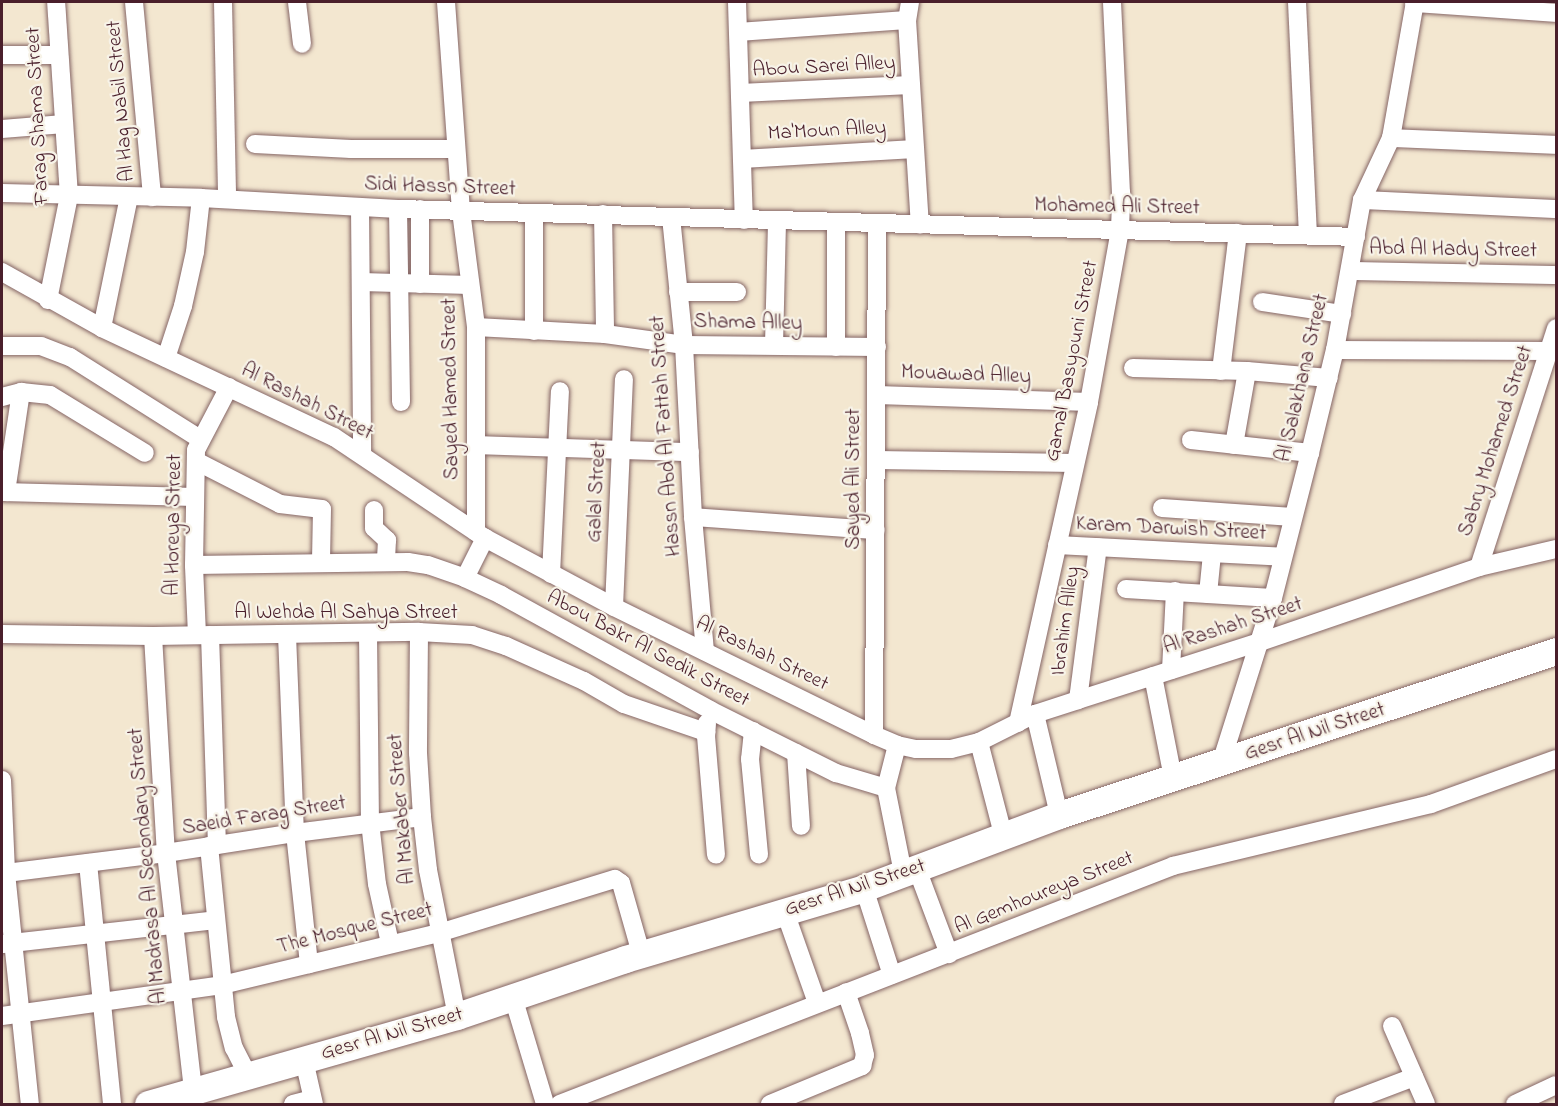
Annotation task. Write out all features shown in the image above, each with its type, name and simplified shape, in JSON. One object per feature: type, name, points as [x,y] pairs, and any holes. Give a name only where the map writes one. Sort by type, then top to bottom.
[{"type":"street","name":"Farag Shama Street","points":[[48,300],[69,196],[56,2]]},
{"type":"street","name":"Al Hag Nabil Street","points":[[134,2],[152,198]]},
{"type":"street","points":[[223,2],[227,199]]},
{"type":"street","points":[[297,2],[302,44]]},
{"type":"street","name":"Sayed Hamed Street","points":[[446,2],[461,211],[476,327],[476,445],[480,535],[465,578]]},
{"type":"street","points":[[737,2],[744,220]]},
{"type":"street","points":[[910,2],[907,20],[920,225]]},
{"type":"street","name":"Gamal Basyouni Street","points":[[1018,723],[1089,402],[1120,230],[1121,194],[1112,2]]},
{"type":"street","points":[[1297,2],[1308,235]]},
{"type":"street","points":[[1415,2],[1557,13]]},
{"type":"street","name":"Al Salakhana Street","points":[[1221,763],[1273,598],[1310,453],[1335,351],[1362,200],[1390,138],[1415,2]]},
{"type":"street","points":[[738,32],[907,20]]},
{"type":"street","points":[[2,55],[59,55]]},
{"type":"street","name":"Abou Sarei Alley","points":[[740,93],[911,85]]},
{"type":"street","points":[[2,129],[64,124]]},
{"type":"street","points":[[1390,138],[1557,145]]},
{"type":"street","points":[[255,144],[351,149],[456,149]]},
{"type":"street","name":"Ma'Moun Alley","points":[[742,159],[915,149]]},
{"type":"street","name":"Sidi Hassn Street","points":[[2,193],[201,198],[398,209],[877,224]]},
{"type":"street","points":[[102,328],[129,197]]},
{"type":"street","points":[[166,358],[188,285],[201,198]]},
{"type":"street","points":[[1362,200],[1557,209]]},
{"type":"street","points":[[360,207],[362,455]]},
{"type":"street","points":[[398,209],[401,402]]},
{"type":"street","points":[[420,209],[420,284]]},
{"type":"street","points":[[534,213],[534,331]]},
{"type":"street","points":[[603,214],[605,333]]},
{"type":"street","name":"Hassn Abd Al Fattah Street","points":[[671,217],[684,345],[693,517],[705,651]]},
{"type":"street","points":[[774,345],[777,221]]},
{"type":"street","points":[[836,223],[836,347]]},
{"type":"street","name":"Mohamed Ali Street","points":[[877,224],[1356,237]]},
{"type":"street","name":"Sayed Ali Street","points":[[874,735],[877,224]]},
{"type":"street","points":[[1221,371],[1238,233]]},
{"type":"street","name":"Abd Al Hady Street","points":[[1350,271],[1557,274]]},
{"type":"street","name":"Al Rashah Street","points":[[2,272],[48,300],[102,328],[334,437],[480,535],[551,574],[897,745],[930,750],[951,749],[979,742],[1035,714],[1260,642],[1479,567],[1557,549]]},
{"type":"street","points":[[361,282],[470,285]]},
{"type":"street","points":[[678,292],[737,292]]},
{"type":"street","points":[[1262,302],[1342,314]]},
{"type":"street","name":"Shama Alley","points":[[476,327],[605,333],[684,345],[877,347]]},
{"type":"street","points":[[1335,351],[1554,340]]},
{"type":"street","name":"Sabry Mohamed Street","points":[[1479,567],[1554,340]]},
{"type":"street","points":[[2,345],[41,346],[70,357],[200,439]]},
{"type":"street","points":[[1133,368],[1247,371],[1329,378]]},
{"type":"street","points":[[1234,445],[1247,371]]},
{"type":"street","name":"Galal Street","points":[[614,607],[624,379]]},
{"type":"street","name":"Al Horeya Street","points":[[229,387],[200,439],[196,461],[194,565],[203,635],[216,920],[222,986],[230,1033],[248,1076]]},
{"type":"street","points":[[551,574],[559,448],[560,391]]},
{"type":"street","points":[[2,397],[21,392],[50,395],[66,402],[145,453]]},
{"type":"street","points":[[21,392],[4,492],[195,496]]},
{"type":"street","name":"Mouawad Alley","points":[[877,395],[1089,402]]},
{"type":"street","points":[[1191,440],[1310,453]]},
{"type":"street","points":[[476,445],[690,452]]},
{"type":"street","points":[[877,460],[1076,463]]},
{"type":"street","points":[[196,461],[280,504],[322,509],[321,563]]},
{"type":"street","points":[[1162,508],[1293,517]]},
{"type":"street","points":[[374,510],[374,528],[387,540],[386,562]]},
{"type":"street","points":[[693,517],[876,530]]},
{"type":"street","name":"Karam Darwish Street","points":[[1057,545],[1283,557]]},
{"type":"street","name":"Ibrahim Alley","points":[[1078,700],[1098,547]]},
{"type":"street","points":[[1208,594],[1212,554]]},
{"type":"street","name":"Abou Bakr Al Sedik Street","points":[[194,565],[386,562],[428,565],[465,578],[710,710],[796,753],[836,772],[886,788]]},
{"type":"street","points":[[1126,590],[1273,598]]},
{"type":"street","points":[[1172,670],[1175,591]]},
{"type":"street","name":"Al Wehda Al Sahya Street","points":[[2,634],[153,636],[419,632],[472,635],[491,640],[584,681],[624,704],[706,732]]},
{"type":"street","name":"Al Makaber Street","points":[[419,632],[418,753],[422,817],[439,933],[456,1016]]},
{"type":"street","points":[[368,633],[370,822],[377,884],[390,943]]},
{"type":"street","points":[[287,635],[295,833],[309,964]]},
{"type":"street","name":"Al Madrasa Al Secondary Street","points":[[153,636],[166,854],[193,1091]]},
{"type":"street","name":"Gesr Al Nil Street","points":[[148,1104],[456,1016],[642,953],[864,888],[1003,834],[1557,651]]},
{"type":"street","points":[[1153,676],[1173,778]]},
{"type":"street","points":[[710,710],[706,732],[716,855]]},
{"type":"street","points":[[1035,714],[1059,815]]},
{"type":"street","points":[[753,732],[750,759],[759,855]]},
{"type":"street","points":[[979,742],[1003,834]]},
{"type":"street","points":[[897,745],[886,788],[910,871],[949,954]]},
{"type":"street","points":[[796,753],[801,826]]},
{"type":"street","name":"Al Gemhoureya Street","points":[[560,1104],[1173,866],[1431,804],[1557,759]]},
{"type":"street","points":[[2,780],[8,944],[20,1013],[30,1104]]},
{"type":"street","name":"Saeid Farag Street","points":[[6,873],[166,854],[370,822],[422,817]]},
{"type":"street","points":[[88,863],[100,1004],[112,1104]]},
{"type":"street","name":"The Mosque Street","points":[[20,1013],[222,986],[390,943],[439,933],[615,879],[621,883],[642,953]]},
{"type":"street","points":[[864,888],[892,975]]},
{"type":"street","points":[[785,912],[817,1003]]},
{"type":"street","points":[[8,944],[216,920]]},
{"type":"street","points":[[770,1104],[862,1066],[865,1055],[861,1033],[846,992]]},
{"type":"street","points":[[513,997],[545,1104]]},
{"type":"street","points":[[2,1016],[20,1013]]},
{"type":"street","points":[[1392,1026],[1426,1104]]},
{"type":"street","points":[[293,1104],[313,1102],[304,1060]]},
{"type":"street","points":[[1342,1104],[1414,1077]]},
{"type":"street","points":[[1515,1104],[1557,1085]]}]
